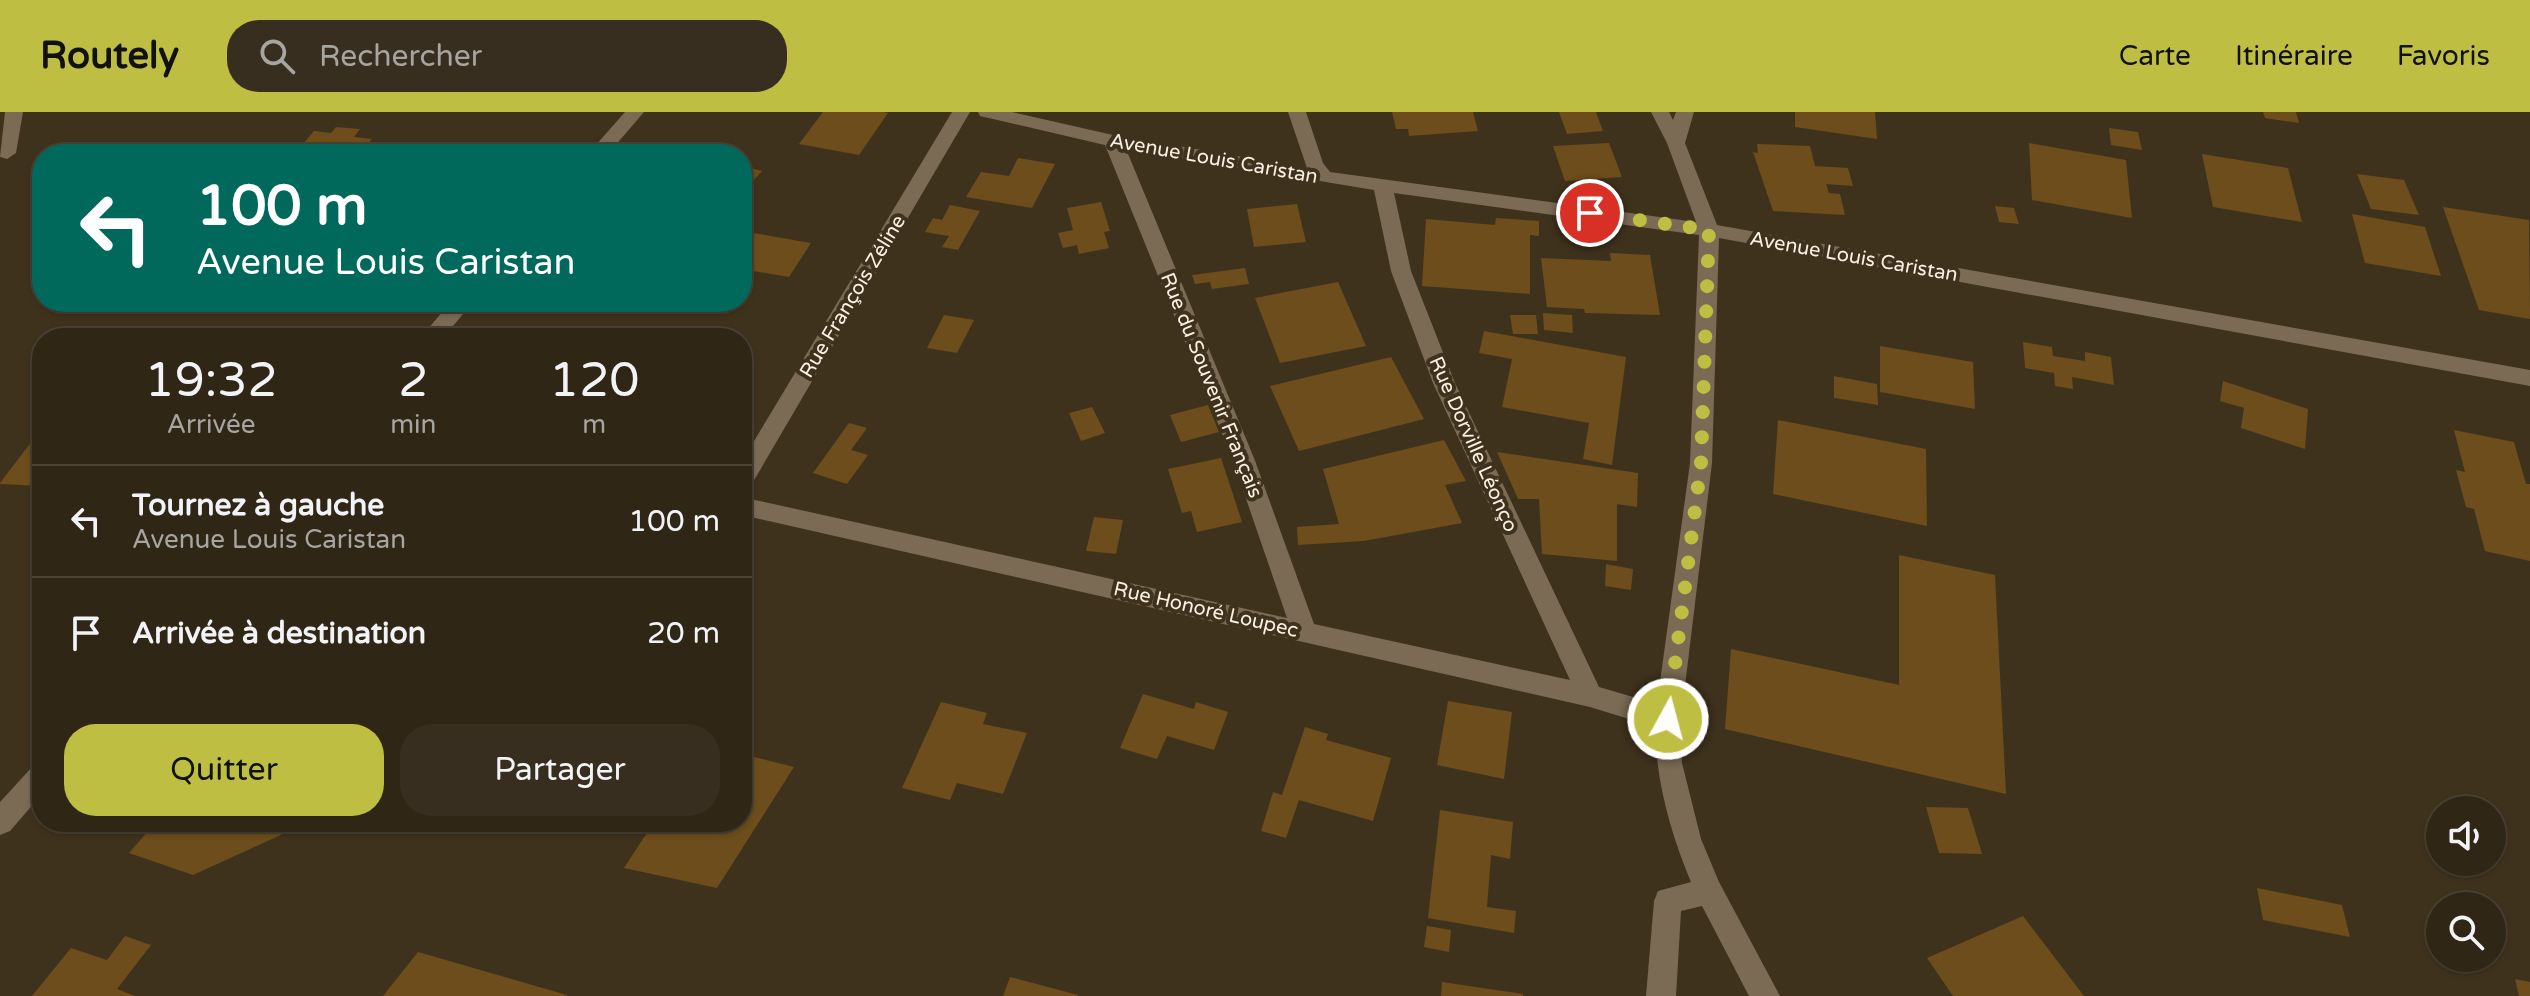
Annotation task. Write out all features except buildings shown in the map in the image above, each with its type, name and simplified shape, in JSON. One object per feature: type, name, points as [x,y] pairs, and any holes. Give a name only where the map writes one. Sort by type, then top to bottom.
[{"type":"street","points":[[7,153],[14,112]]},
{"type":"street","points":[[606,144],[635,112]]},
{"type":"street","name":"Rue François Zéline","points":[[752,464],[961,112]]},
{"type":"street","name":"Avenue Louis Caristan","points":[[987,112],[1113,141],[1324,177],[1709,230],[2530,378]]},
{"type":"street","points":[[1297,112],[1314,164],[1324,177]]},
{"type":"street","points":[[1660,112],[1676,143],[1709,230],[1701,463],[1668,719],[1669,763],[1687,839],[1709,891],[1765,996]]},
{"type":"street","points":[[1676,143],[1685,112]]},
{"type":"street","name":"Rue du Souvenir Français","points":[[1113,141],[1243,458],[1304,631]]},
{"type":"street","name":"Rue Dorville Léonço","points":[[1382,184],[1401,271],[1444,383],[1590,696]]},
{"type":"street","points":[[440,328],[454,312]]},
{"type":"street","name":"Rue Honoré Loupec","points":[[752,508],[1590,696],[1668,719]]},
{"type":"street","points":[[0,822],[32,786]]},
{"type":"street","points":[[1661,996],[1668,901],[1709,891]]},
{"type":"route","points":[[1590,213],[1709,230],[1701,463],[1668,719]]}]
